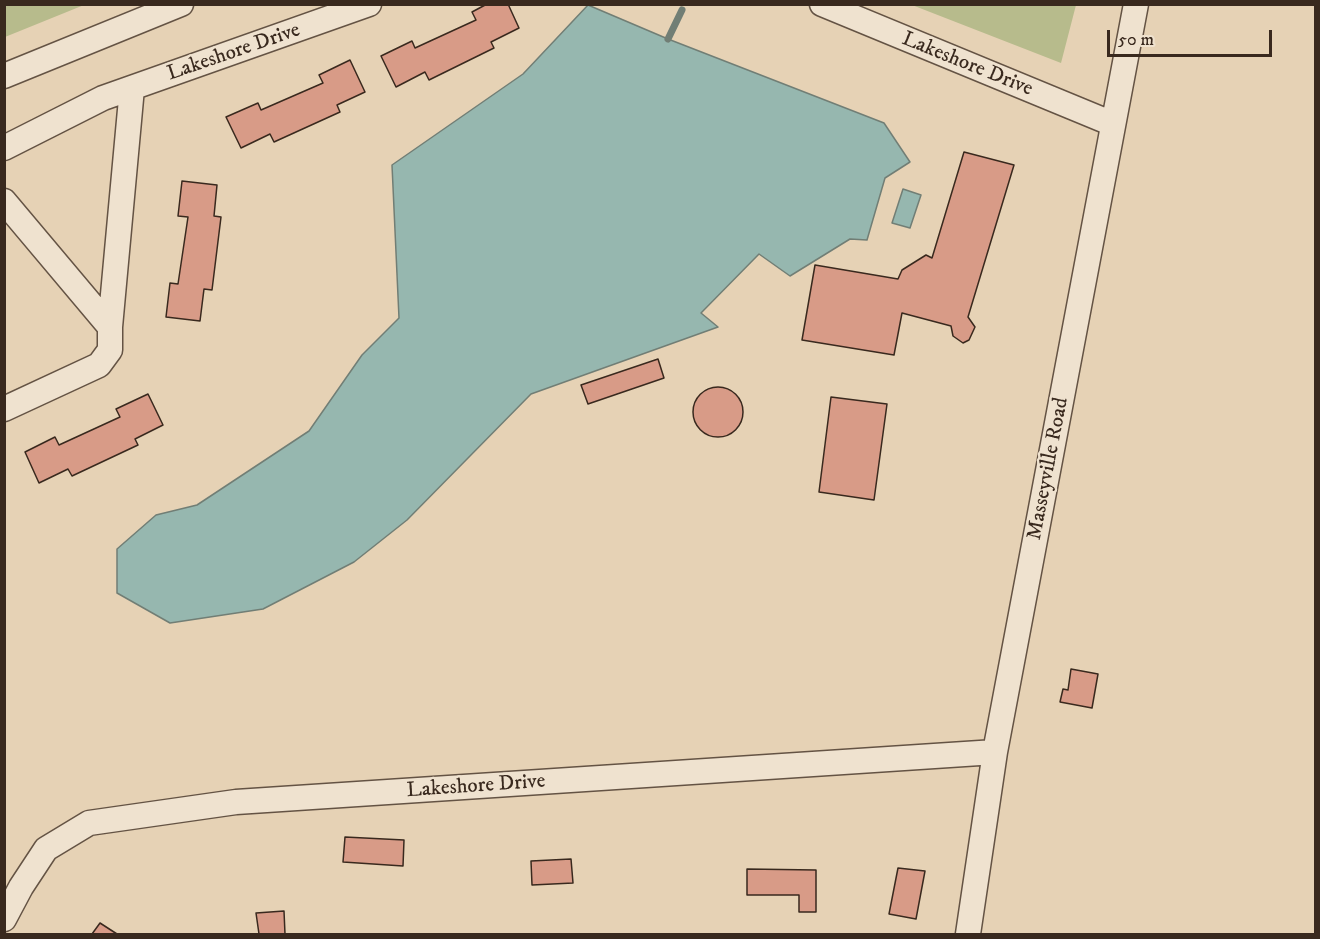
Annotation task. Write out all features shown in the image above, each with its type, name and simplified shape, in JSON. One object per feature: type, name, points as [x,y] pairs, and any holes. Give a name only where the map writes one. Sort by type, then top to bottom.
[{"type":"street","points":[[4,76],[181,4]]},
{"type":"street","name":"Lakeshore Drive","points":[[4,148],[103,98],[369,4]]},
{"type":"street","name":"Lakeshore Drive","points":[[822,4],[1113,124]]},
{"type":"street","name":"Masseyville Road","points":[[968,934],[995,752],[1136,4]]},
{"type":"street","points":[[4,409],[99,365],[110,350],[110,327],[132,88]]},
{"type":"street","points":[[4,201],[110,327]]},
{"type":"street","name":"Lakeshore Drive","points":[[4,919],[21,887],[46,849],[89,823],[236,802],[995,752]]},
{"type":"green space","points":[[5,4],[84,4],[84,5],[5,37]]},
{"type":"green space","points":[[912,5],[1076,5],[1061,63]]},
{"type":"water","points":[[588,5],[668,39],[884,123],[910,162],[885,178],[867,240],[850,239],[790,276],[759,254],[701,313],[718,327],[531,394],[407,520],[354,562],[263,609],[170,623],[117,593],[117,549],[156,515],[197,505],[309,431],[362,355],[399,318],[392,165],[523,74]]},
{"type":"water","points":[[903,189],[921,195],[910,228],[892,223]]},
{"type":"building","points":[[487,4],[508,4],[519,28],[491,42],[494,48],[429,80],[425,72],[396,87],[381,56],[412,41],[415,48],[476,20],[472,12]]},
{"type":"building","points":[[350,60],[365,92],[337,105],[340,112],[274,142],[270,134],[241,148],[226,117],[258,103],[261,110],[323,83],[319,75]]},
{"type":"building","points":[[964,152],[1014,165],[968,317],[975,327],[969,340],[963,343],[953,336],[951,326],[902,313],[894,355],[802,340],[815,265],[898,279],[902,270],[926,255],[932,258]]},
{"type":"building","points":[[182,181],[217,185],[214,216],[221,217],[212,290],[204,289],[200,321],[166,317],[170,283],[178,284],[188,217],[178,216]]},
{"type":"building","points":[[658,359],[664,378],[588,404],[581,385]]},
{"type":"building","points":[[718,387],[727,389],[738,398],[743,412],[741,421],[732,432],[718,437],[709,435],[698,426],[693,412],[695,403],[704,392]]},
{"type":"building","points":[[148,394],[163,425],[135,439],[138,445],[72,476],[68,469],[39,483],[25,452],[55,437],[59,445],[120,417],[116,409]]},
{"type":"building","points":[[831,397],[887,404],[874,500],[819,492]]},
{"type":"building","points":[[1071,669],[1098,674],[1092,708],[1060,702],[1063,689],[1068,690]]},
{"type":"building","points":[[345,837],[404,840],[403,866],[343,862]]},
{"type":"building","points":[[571,859],[573,883],[532,885],[531,861]]},
{"type":"building","points":[[898,868],[925,871],[916,919],[889,914]]},
{"type":"building","points":[[747,869],[816,870],[816,912],[799,912],[799,895],[747,895]]},
{"type":"building","points":[[284,911],[285,934],[259,934],[256,913]]},
{"type":"building","points":[[100,923],[117,934],[92,934]]},
{"type":"waterway","points":[[668,39],[682,10]]}]
